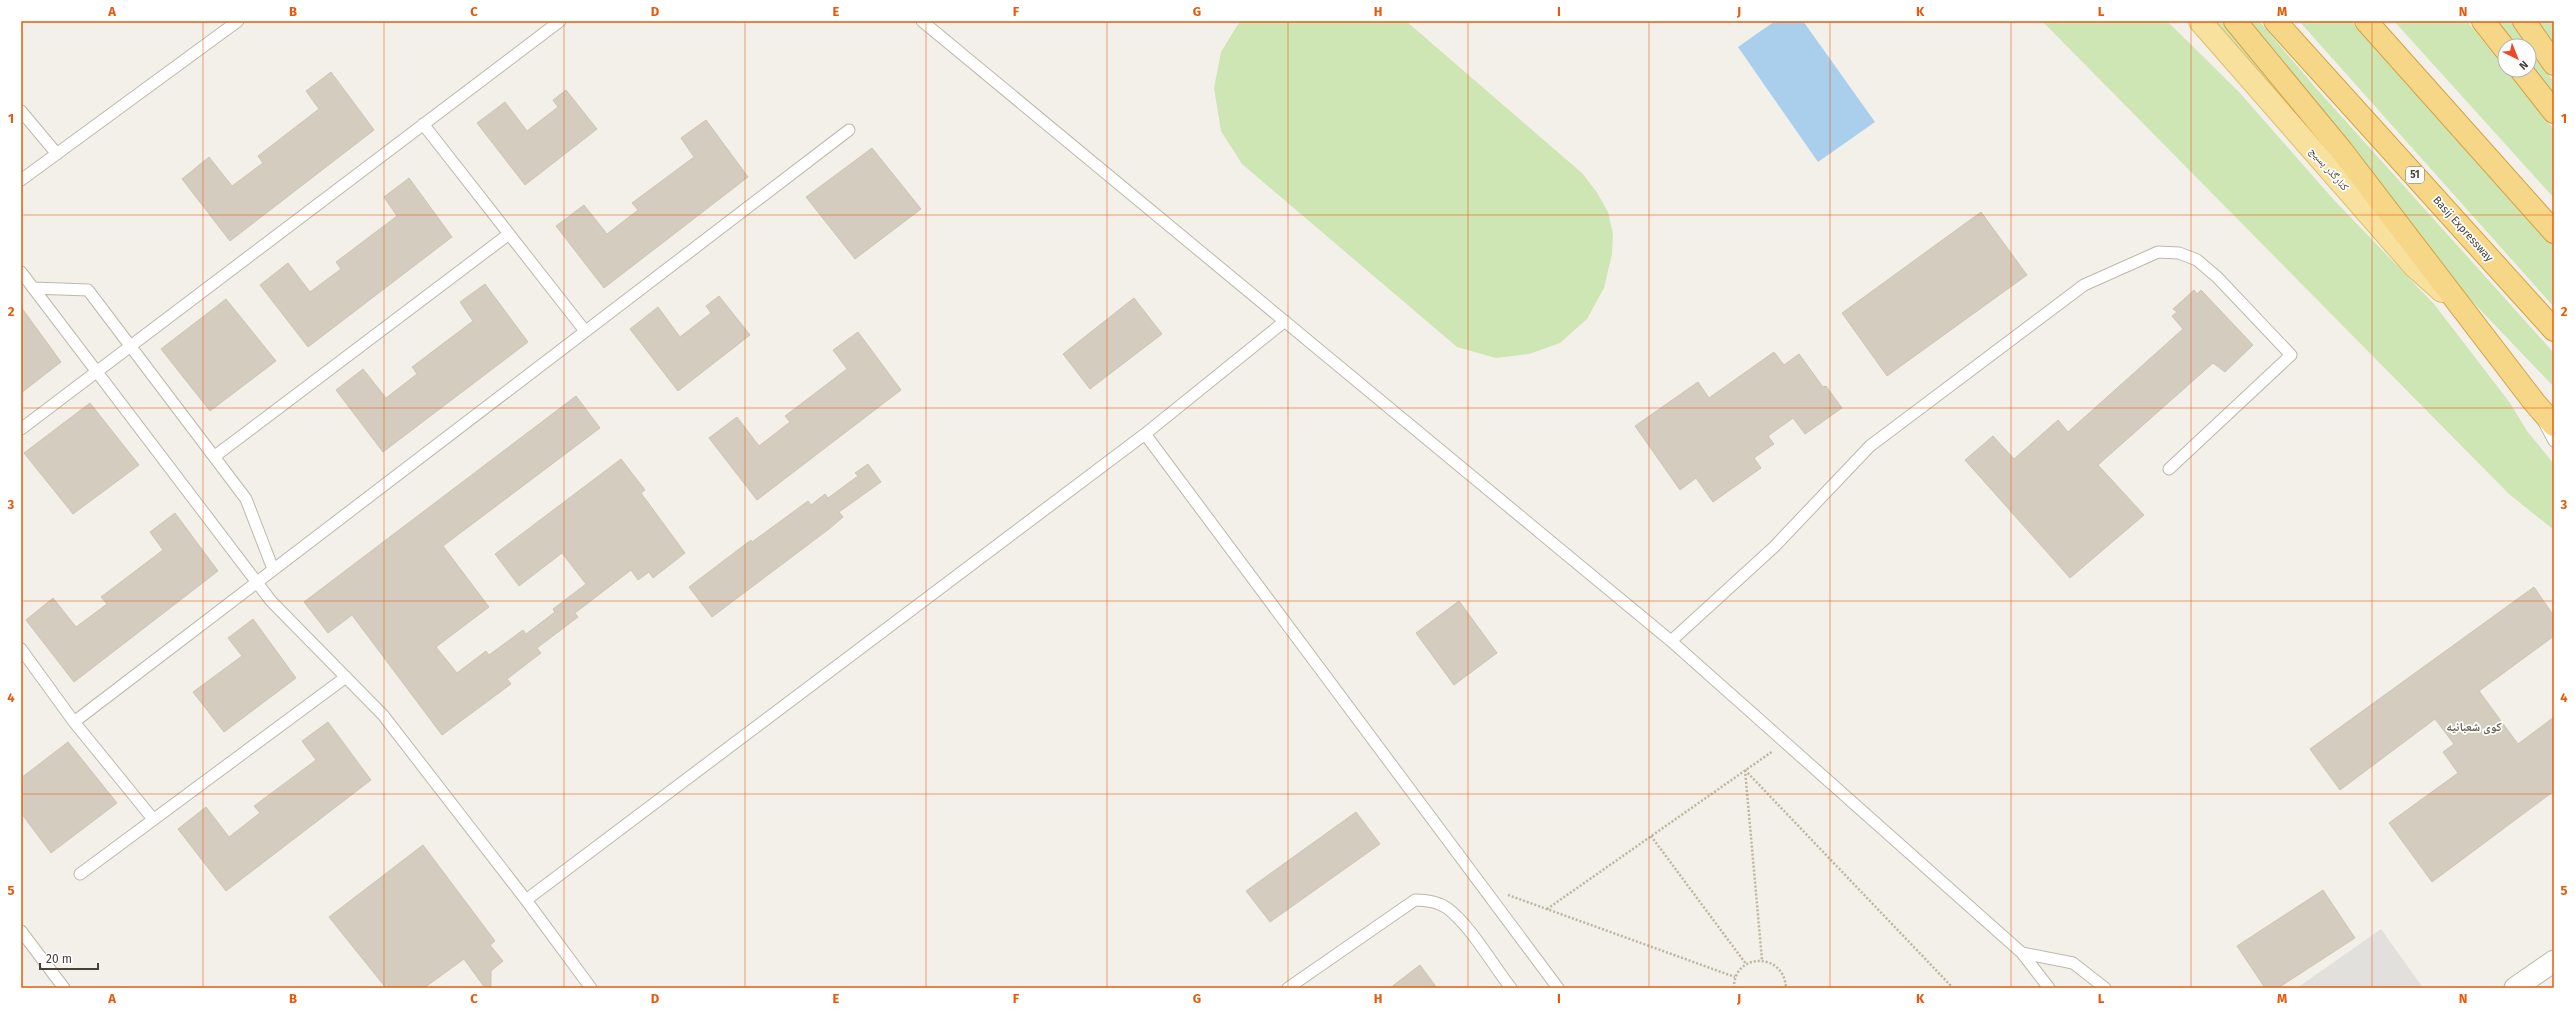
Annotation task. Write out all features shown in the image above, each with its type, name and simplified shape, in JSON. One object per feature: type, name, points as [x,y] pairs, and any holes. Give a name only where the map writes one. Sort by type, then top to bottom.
[{"type":"highway","points":[[2235,21],[2342,151],[2464,311],[2544,402],[2554,425]]},
{"type":"highway","name":"Basij Expressway","points":[[2275,21],[2554,330]]},
{"type":"highway","points":[[2366,21],[2554,232]]},
{"type":"highway","points":[[2483,21],[2497,39]]},
{"type":"highway","points":[[2524,21],[2554,64]]},
{"type":"highway","points":[[2527,78],[2554,112]]},
{"type":"main road","name":"کنارگذر بسیج","points":[[2200,21],[2414,266],[2464,311]]},
{"type":"street","points":[[2515,988],[2554,961]]},
{"type":"lane","points":[[21,180],[238,21]]},
{"type":"lane","points":[[21,429],[560,21]]},
{"type":"lane","points":[[922,21],[1671,642],[2022,953],[2048,988]]},
{"type":"lane","points":[[21,111],[57,154]]},
{"type":"lane","points":[[424,124],[586,331]]},
{"type":"lane","points":[[74,722],[850,130]]},
{"type":"lane","points":[[215,456],[509,234]]},
{"type":"lane","points":[[1671,642],[1774,547],[1870,446],[2084,285],[2158,252],[2179,253],[2197,260],[2217,277],[2291,356],[2169,469]]},
{"type":"lane","points":[[21,272],[271,600],[383,715],[526,900],[591,988]]},
{"type":"lane","points":[[33,288],[88,290],[215,456],[246,499],[273,569]]},
{"type":"lane","points":[[526,900],[1145,434],[1285,321]]},
{"type":"lane","points":[[2544,402],[2554,441]]},
{"type":"lane","points":[[1145,434],[1558,988]]},
{"type":"lane","points":[[21,649],[74,722],[153,819]]},
{"type":"lane","points":[[80,874],[346,677]]},
{"type":"lane","points":[[1288,988],[1415,900],[1432,901],[1446,908],[1461,922],[1510,988]]},
{"type":"lane","points":[[21,931],[64,988]]},
{"type":"lane","points":[[2022,953],[2073,962],[2105,988]]},
{"type":"path","points":[[1546,909],[1784,742]]},
{"type":"path","points":[[1745,770],[1762,960]]},
{"type":"path","points":[[1745,770],[1953,988]]},
{"type":"path","points":[[1651,836],[1746,964]]},
{"type":"path","points":[[1481,885],[1735,977]]},
{"type":"path","points":[[1734,988],[1735,977],[1746,964],[1762,960],[1778,967],[1783,973],[1786,988]]},
{"type":"green space","points":[[1240,21],[1406,21],[1582,173],[1596,191],[1608,212],[1613,234],[1612,254],[1604,288],[1587,319],[1560,343],[1529,354],[1496,358],[1457,347],[1242,164],[1221,131],[1214,88],[1221,52]]},
{"type":"green space","points":[[2042,21],[2167,21],[2239,92],[2334,200],[2434,304],[2510,403],[2527,431],[2554,464],[2554,530],[2509,494]]},
{"type":"green space","points":[[2213,21],[2228,21],[2419,260]]},
{"type":"green space","points":[[2244,21],[2259,21],[2315,87],[2554,353],[2554,387],[2468,297]]},
{"type":"green space","points":[[2299,21],[2351,21],[2554,245],[2554,307]]},
{"type":"green space","points":[[2394,21],[2467,21],[2497,59],[2497,78],[2512,78],[2554,130],[2554,198]]},
{"type":"green space","points":[[2494,21],[2511,21],[2523,38],[2508,38]]},
{"type":"green space","points":[[2536,21],[2554,21],[2554,48]]},
{"type":"green space","points":[[2537,58],[2554,82],[2554,96],[2537,75]]},
{"type":"shaded area","points":[[2381,929],[2423,988],[2297,988],[2364,941]]},
{"type":"water","points":[[1775,21],[1803,21],[1875,122],[1818,162],[1738,47]]},
{"type":"building","points":[[331,72],[374,130],[230,241],[182,179],[209,157],[232,186],[263,163],[258,156],[319,109],[306,91]]},
{"type":"building","points":[[566,90],[597,129],[525,185],[477,123],[505,102],[527,131],[558,107],[553,100]]},
{"type":"building","points":[[706,120],[748,177],[604,288],[556,226],[584,205],[607,234],[638,210],[632,203],[694,157],[681,138]]},
{"type":"building","points":[[872,148],[921,209],[855,259],[806,197]]},
{"type":"building","points":[[409,178],[452,237],[308,347],[260,285],[288,263],[310,292],[341,269],[336,262],[397,216],[384,197]]},
{"type":"building","points":[[1981,212],[2027,275],[1887,376],[1842,313]]},
{"type":"building","points":[[485,284],[528,342],[383,452],[336,390],[363,369],[386,398],[417,374],[412,367],[473,321],[460,302]]},
{"type":"building","points":[[2194,290],[2197,294],[2201,290],[2253,345],[2225,372],[2213,363],[2098,465],[2144,515],[2070,578],[1965,460],[1993,436],[2014,459],[2058,420],[2068,432],[2183,329],[2172,316],[2177,312],[2173,309]]},
{"type":"building","points":[[719,296],[750,335],[678,391],[630,329],[658,307],[680,337],[711,313],[706,306]]},
{"type":"building","points":[[1134,298],[1162,334],[1090,389],[1063,354]]},
{"type":"building","points":[[226,299],[276,361],[210,411],[161,349]]},
{"type":"building","points":[[21,307],[61,362],[21,393]]},
{"type":"building","points":[[858,332],[901,390],[757,500],[709,438],[737,417],[759,446],[790,422],[785,416],[847,369],[833,350]]},
{"type":"building","points":[[1774,352],[1784,365],[1799,354],[1823,387],[1826,386],[1842,408],[1805,434],[1793,418],[1768,436],[1774,444],[1754,458],[1761,468],[1713,502],[1696,478],[1680,490],[1635,426],[1698,382],[1709,398]]},
{"type":"building","points":[[576,396],[600,428],[443,546],[489,607],[436,647],[457,673],[486,651],[489,655],[523,630],[526,634],[555,612],[553,609],[586,584],[562,553],[519,586],[495,554],[621,459],[645,490],[641,493],[685,553],[653,578],[649,572],[638,580],[631,570],[575,613],[578,617],[537,648],[541,653],[507,679],[511,684],[442,735],[352,615],[328,633],[304,602]]},
{"type":"building","points":[[90,403],[139,465],[73,514],[24,453]]},
{"type":"building","points":[[868,464],[881,482],[839,512],[843,517],[829,529],[712,617],[689,587],[751,540],[752,542],[808,501],[811,505],[825,494],[828,498],[858,476],[855,473]]},
{"type":"building","points":[[175,513],[218,571],[74,682],[26,620],[53,598],[76,627],[107,604],[101,597],[163,550],[150,532]]},
{"type":"building","points":[[2534,587],[2554,616],[2554,636],[2479,691],[2518,744],[2554,717],[2554,791],[2432,882],[2389,823],[2458,773],[2443,752],[2454,744],[2435,719],[2340,790],[2310,749]]},
{"type":"building","points":[[1459,601],[1497,653],[1454,685],[1416,633]]},
{"type":"building","points":[[253,619],[296,678],[224,732],[193,692],[242,656],[228,638]]},
{"type":"building","points":[[328,722],[371,780],[226,891],[178,829],[206,807],[229,837],[260,813],[254,806],[316,760],[302,741]]},
{"type":"building","points":[[68,742],[117,803],[51,853],[21,813],[21,778]]},
{"type":"building","points":[[1356,812],[1380,844],[1270,922],[1246,891]]},
{"type":"building","points":[[423,845],[495,941],[490,945],[503,961],[491,971],[491,988],[485,988],[464,959],[424,988],[386,988],[329,917]]},
{"type":"building","points":[[2323,890],[2355,938],[2278,988],[2265,988],[2237,946]]},
{"type":"building","points":[[1420,965],[1437,988],[1390,988]]},
{"type":"district","name":"کوی شعبانیه","points":[[2474,727]]}]
